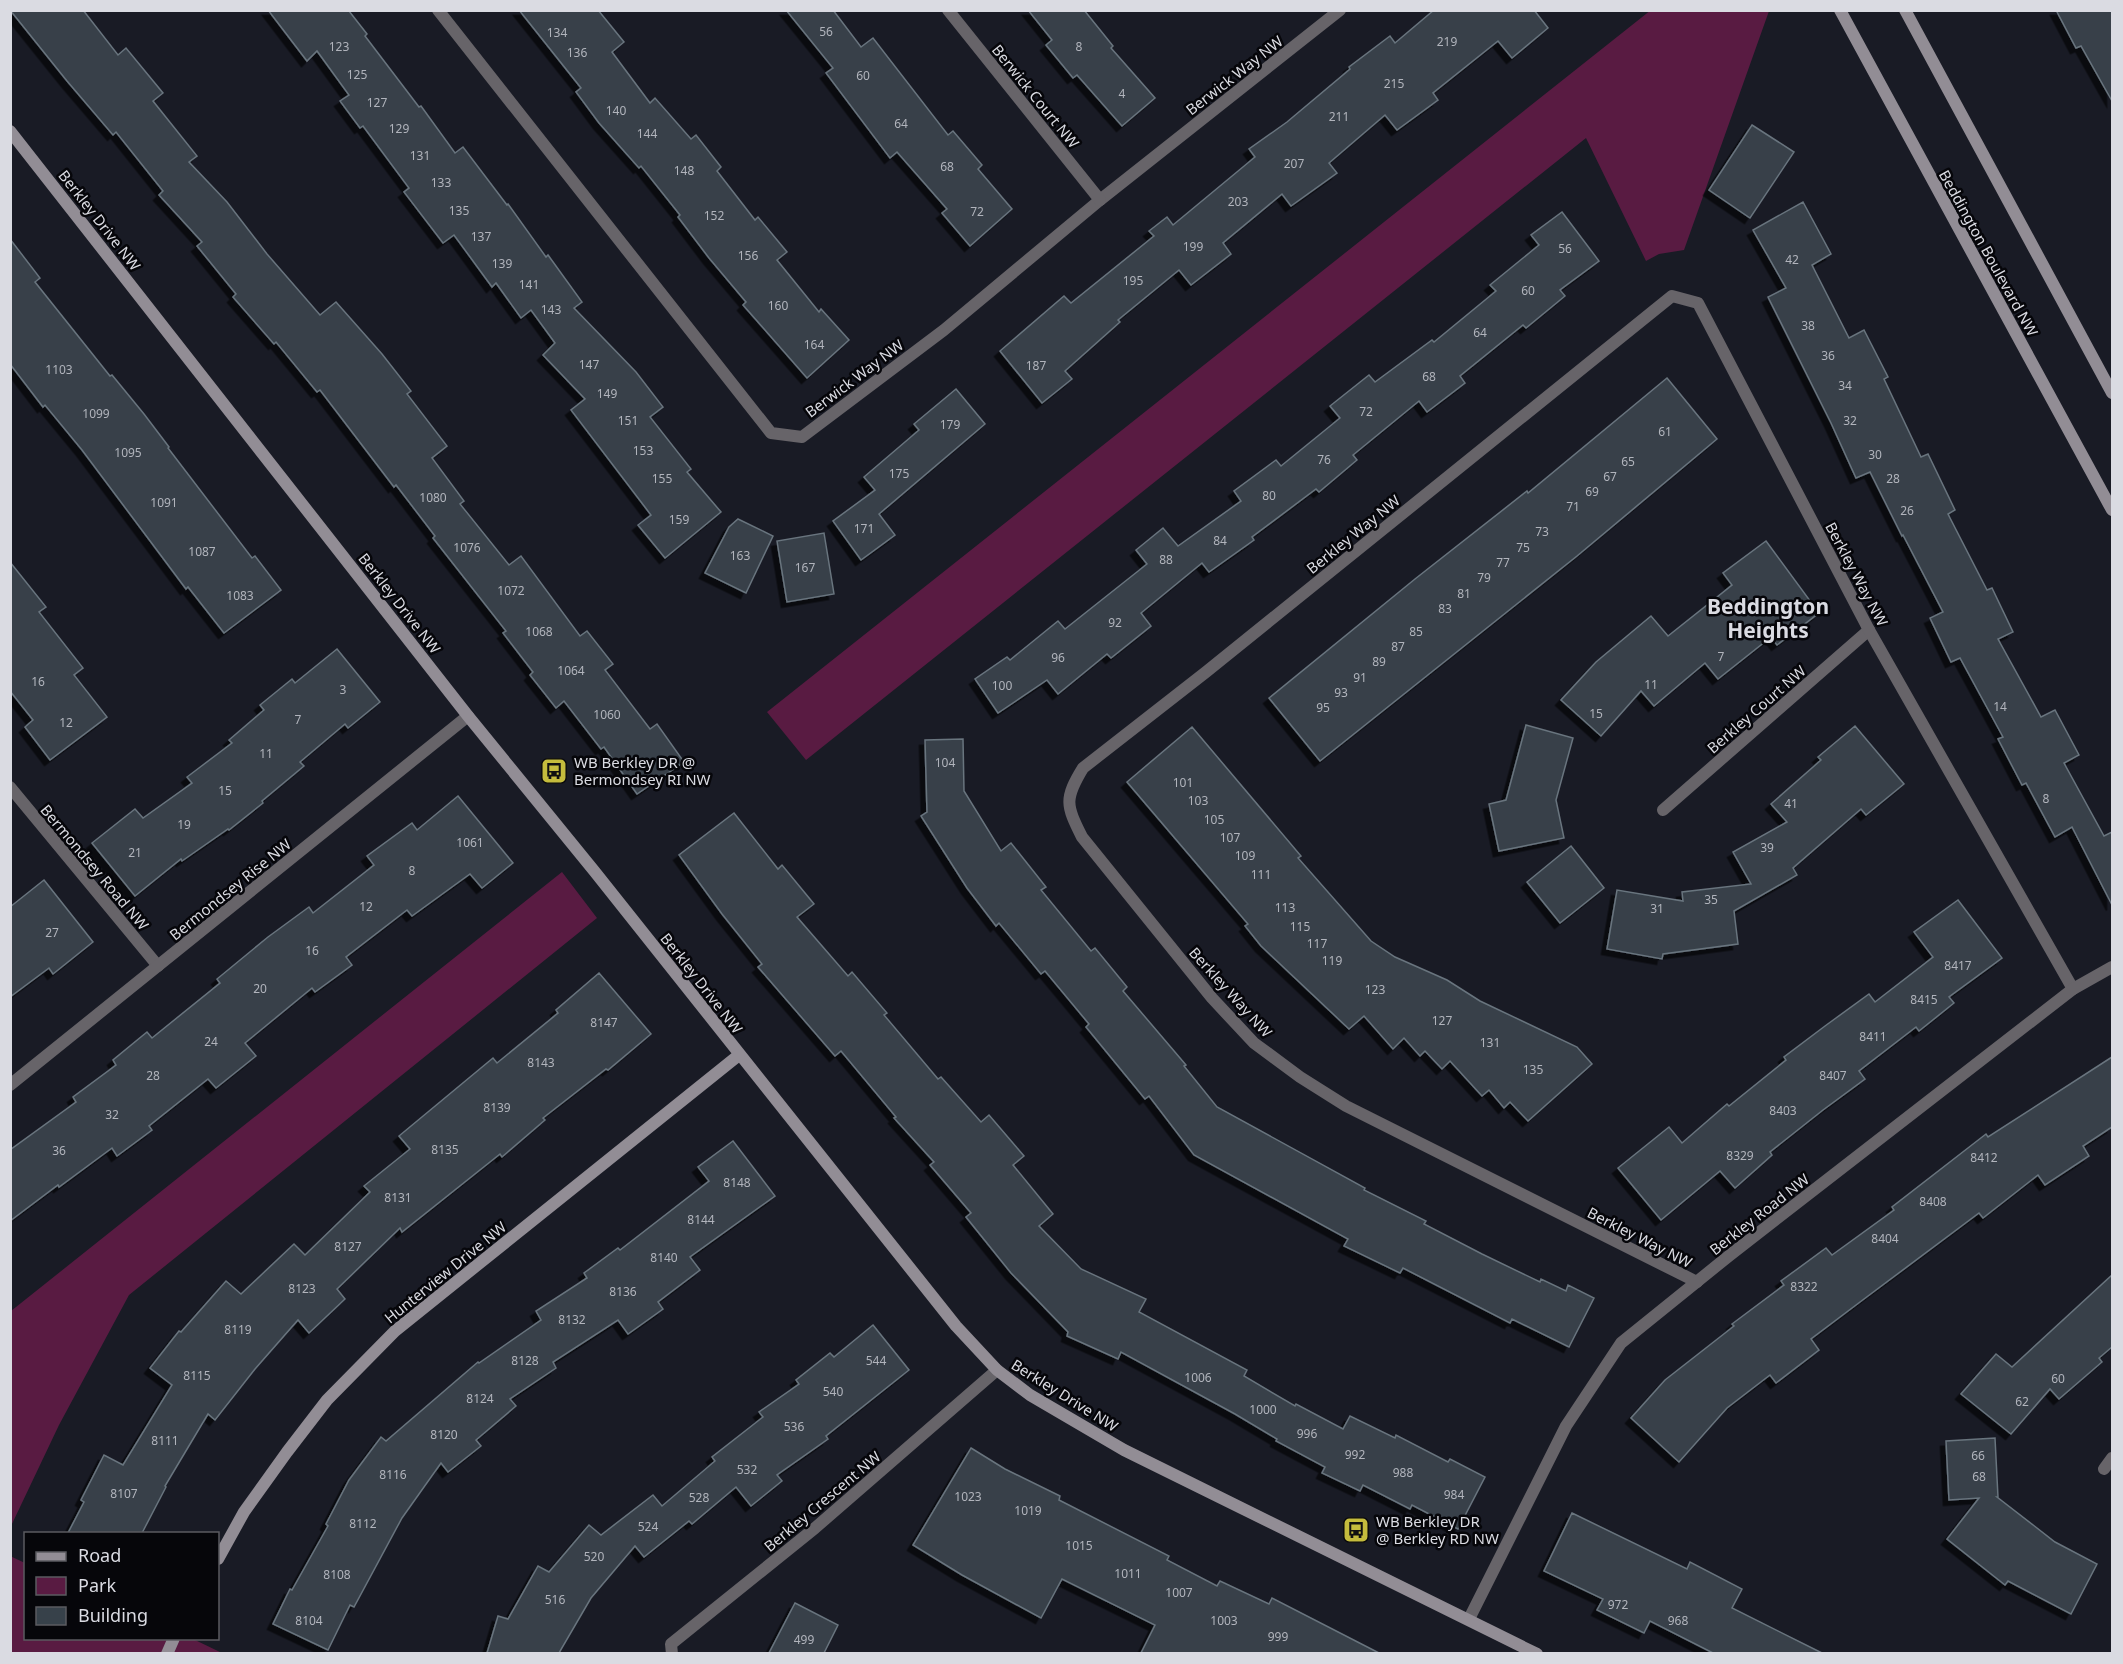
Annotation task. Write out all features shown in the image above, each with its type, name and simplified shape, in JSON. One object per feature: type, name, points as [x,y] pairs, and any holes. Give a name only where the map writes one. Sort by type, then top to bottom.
[{"type":"street","name":"Berwick Way NW","points":[[438,10],[771,433],[802,437],[944,330],[1100,200],[1340,10]]},
{"type":"street","name":"Berwick Court NW","points":[[948,10],[1100,200]]},
{"type":"street","name":"Beddington Boulevard NW","points":[[1840,10],[2112,510]]},
{"type":"street","points":[[1905,10],[2112,393]]},
{"type":"street","name":"Berkley Drive NW","points":[[10,130],[468,717],[595,872],[956,1326],[997,1370],[1030,1395],[1124,1450],[1537,1653]]},
{"type":"street","name":"Berkley Way NW","points":[[1697,1282],[1346,1106],[1300,1077],[1254,1043],[1212,998],[1082,837],[1069,811],[1071,787],[1083,768],[1206,672],[1672,296],[1698,303],[1869,630],[2073,989]]},
{"type":"street","name":"Berkley Court NW","points":[[1663,810],[1869,630]]},
{"type":"street","name":"Bermondsey Rise NW","points":[[10,1085],[468,717]]},
{"type":"street","name":"Bermondsey Road NW","points":[[10,787],[158,966]]},
{"type":"street","name":"Berkley Road NW","points":[[1469,1619],[1566,1426],[1622,1343],[2073,989],[2112,968]]},
{"type":"street","name":"Hunterview Drive NW","points":[[219,1557],[244,1512],[327,1400],[395,1331],[739,1055]]},
{"type":"street","name":"Berkley Crescent NW","points":[[672,1653],[671,1644],[815,1528],[997,1370]]},
{"type":"street","points":[[2104,1469],[2112,1458]]},
{"type":"green space","points":[[1651,10],[1769,11],[1684,250],[1659,254],[1646,261],[1586,138],[806,760],[767,712]]},
{"type":"green space","points":[[562,872],[597,918],[129,1295],[59,1425],[11,1526],[11,1311]]},
{"type":"green space","points":[[10,1556],[24,1563],[24,1640],[195,1640],[222,1653],[11,1653]]},
{"type":"building","points":[[10,10],[83,10],[118,55],[126,48],[163,93],[153,101],[197,156],[189,162],[227,202],[267,254],[320,315],[336,302],[382,354],[411,391],[407,394],[447,446],[432,458],[464,501],[460,504],[509,565],[521,556],[580,636],[587,631],[613,664],[605,670],[650,729],[657,724],[684,762],[637,794],[604,747],[601,749],[564,701],[556,708],[530,675],[533,672],[503,633],[506,631],[433,538],[435,536],[396,485],[394,487],[320,390],[317,392],[276,342],[274,344],[233,297],[236,294],[197,246],[202,242],[159,195],[163,191],[116,132],[113,135],[67,81]]},
{"type":"building","points":[[268,10],[349,11],[367,34],[365,36],[455,153],[463,147],[546,257],[548,255],[582,302],[574,308],[636,372],[663,407],[650,417],[691,469],[687,472],[721,512],[665,558],[638,525],[651,515],[571,410],[585,399],[543,355],[555,343],[531,310],[521,318],[496,283],[492,287],[454,235],[443,243],[404,192],[409,188],[363,126],[360,128],[340,101],[349,95],[317,51],[307,61]]},
{"type":"building","points":[[519,10],[598,10],[624,42],[612,52],[650,103],[655,98],[691,139],[696,135],[721,167],[717,171],[755,220],[758,217],[787,252],[777,260],[819,312],[821,309],[849,340],[807,378],[743,305],[746,302],[709,258],[678,217],[680,215],[641,166],[639,168],[599,123],[576,92],[581,88]]},
{"type":"building","points":[[786,10],[833,10],[861,47],[873,38],[948,135],[953,131],[982,165],[978,169],[1012,209],[970,246],[942,213],[947,209],[897,152],[890,158],[826,73],[833,68]]},
{"type":"building","points":[[1028,10],[1084,10],[1113,46],[1111,48],[1155,98],[1122,126],[1077,75],[1073,78],[1046,45],[1052,40]]},
{"type":"building","points":[[1434,10],[1534,10],[1548,28],[1512,58],[1498,41],[1433,93],[1438,100],[1397,130],[1385,115],[1329,163],[1337,173],[1291,206],[1282,194],[1223,243],[1231,254],[1191,285],[1179,270],[1118,320],[1120,322],[1065,371],[1072,379],[1042,403],[1000,351],[1064,296],[1071,303],[1154,236],[1149,231],[1167,217],[1173,225],[1255,157],[1249,149],[1287,122],[1350,69],[1349,67],[1390,36],[1395,43]]},
{"type":"building","points":[[2056,10],[2112,10],[2112,101],[2081,46],[2076,48]]},
{"type":"building","points":[[1752,125],[1794,152],[1750,218],[1709,190]]},
{"type":"building","points":[[1803,202],[1831,254],[1812,265],[1849,338],[1864,330],[1888,377],[1884,379],[1921,457],[1928,454],[1955,510],[1948,514],[1987,590],[1992,588],[2013,632],[1998,639],[2041,717],[2055,710],[2079,755],[2064,763],[2104,836],[2112,832],[2112,905],[2072,827],[2055,837],[2026,783],[2022,785],[1998,739],[2003,737],[1960,658],[1951,662],[1930,618],[1943,612],[1870,472],[1856,478],[1768,297],[1786,288],[1753,230]]},
{"type":"building","points":[[1562,212],[1599,261],[1560,290],[1565,296],[1526,328],[1523,325],[1460,376],[1465,383],[1427,412],[1419,401],[1353,455],[1357,460],[1319,492],[1316,489],[1252,537],[1254,540],[1209,572],[1202,563],[1141,613],[1151,626],[1111,658],[1107,654],[1058,694],[1047,680],[998,713],[975,679],[1007,657],[1010,660],[1058,621],[1065,629],[1147,564],[1136,550],[1163,528],[1178,546],[1241,501],[1234,491],[1276,460],[1281,466],[1340,418],[1330,406],[1369,375],[1375,382],[1432,340],[1434,342],[1496,291],[1490,285],[1539,245],[1531,235]]},
{"type":"building","points":[[10,239],[40,278],[35,282],[110,376],[112,375],[144,414],[252,558],[255,556],[281,590],[224,633],[188,587],[186,589],[82,450],[45,405],[43,407],[10,364]]},
{"type":"building","points":[[1667,378],[1717,439],[1577,556],[1320,761],[1269,698],[1415,579],[1527,491],[1528,493]]},
{"type":"building","points":[[956,389],[985,424],[879,514],[895,535],[861,560],[833,521],[875,490],[864,477],[919,430],[914,424]]},
{"type":"building","points":[[738,519],[773,536],[746,593],[705,573],[729,527]]},
{"type":"building","points":[[824,533],[834,594],[787,602],[777,541]]},
{"type":"building","points":[[1766,541],[1819,613],[1777,645],[1771,637],[1718,679],[1705,663],[1654,706],[1641,691],[1601,736],[1561,700],[1596,662],[1651,616],[1668,636],[1732,585],[1723,573]]},
{"type":"building","points":[[10,562],[46,607],[39,612],[83,668],[74,675],[107,717],[50,760],[25,727],[33,720],[10,691]]},
{"type":"building","points":[[337,649],[380,702],[348,728],[345,724],[300,762],[304,766],[229,830],[182,861],[181,859],[135,896],[92,843],[135,809],[143,818],[192,783],[187,777],[232,743],[229,740],[264,710],[260,705],[292,679],[295,683]]},
{"type":"building","points":[[1526,725],[1573,738],[1556,800],[1564,838],[1499,851],[1489,804],[1506,800]]},
{"type":"building","points":[[1855,726],[1904,784],[1866,815],[1861,809],[1793,868],[1797,875],[1734,911],[1738,944],[1663,954],[1662,959],[1607,949],[1617,890],[1683,901],[1682,892],[1751,884],[1733,852],[1787,822],[1771,804],[1821,760],[1818,757]]},
{"type":"building","points":[[1192,727],[1301,856],[1298,858],[1371,941],[1395,957],[1447,980],[1480,1001],[1577,1047],[1592,1064],[1528,1121],[1510,1102],[1504,1108],[1489,1090],[1482,1096],[1450,1061],[1442,1069],[1425,1051],[1420,1056],[1404,1038],[1393,1049],[1364,1016],[1349,1029],[1261,946],[1245,926],[1248,924],[1127,782]]},
{"type":"building","points":[[963,739],[964,791],[1001,851],[1011,843],[1046,887],[1041,890],[1091,951],[1095,948],[1127,987],[1123,991],[1186,1065],[1184,1066],[1217,1107],[1365,1188],[1364,1190],[1426,1221],[1424,1224],[1482,1254],[1540,1282],[1541,1279],[1566,1291],[1568,1285],[1594,1298],[1569,1347],[1512,1319],[1510,1323],[1403,1268],[1400,1273],[1344,1246],[1348,1239],[1194,1155],[1149,1096],[1145,1099],[1086,1027],[1089,1024],[1045,971],[1041,974],[999,923],[996,926],[967,888],[921,816],[927,812],[925,740]]},
{"type":"building","points":[[458,796],[513,863],[482,888],[470,874],[412,916],[407,910],[346,957],[352,965],[315,992],[312,988],[245,1043],[256,1056],[216,1088],[208,1079],[149,1126],[152,1130],[117,1156],[112,1148],[10,1221],[10,1150],[76,1102],[73,1097],[116,1065],[113,1060],[147,1032],[152,1038],[220,983],[217,979],[268,937],[309,907],[313,913],[374,865],[367,856],[412,823],[417,830]]},
{"type":"building","points":[[734,813],[778,869],[782,865],[814,904],[797,917],[848,976],[852,972],[887,1013],[884,1015],[938,1079],[941,1077],[981,1122],[989,1115],[1024,1156],[1013,1165],[1053,1214],[1039,1226],[1081,1269],[1146,1299],[1139,1312],[1247,1370],[1244,1376],[1295,1406],[1296,1404],[1343,1429],[1350,1416],[1395,1438],[1396,1435],[1448,1462],[1450,1459],[1485,1477],[1458,1529],[1412,1505],[1410,1509],[1363,1485],[1360,1491],[1322,1473],[1325,1467],[1276,1441],[1277,1439],[1235,1414],[1121,1352],[1118,1359],[1067,1336],[1068,1332],[1011,1273],[966,1217],[971,1213],[930,1165],[934,1162],[894,1118],[896,1117],[841,1051],[835,1056],[758,967],[762,964],[679,855]]},
{"type":"building","points":[[1571,846],[1604,888],[1560,923],[1527,882]]},
{"type":"building","points":[[44,880],[93,942],[53,974],[49,968],[10,997],[10,907]]},
{"type":"building","points":[[1958,900],[2002,958],[1949,997],[1954,1003],[1919,1031],[1916,1027],[1859,1071],[1865,1079],[1770,1152],[1772,1155],[1735,1188],[1720,1171],[1661,1220],[1618,1168],[1669,1127],[1682,1143],[1727,1104],[1729,1106],[1786,1060],[1784,1057],[1825,1026],[1869,994],[1875,1002],[1933,957],[1914,932]]},
{"type":"building","points":[[599,973],[651,1034],[608,1070],[606,1069],[543,1118],[545,1120],[502,1157],[500,1154],[402,1232],[400,1228],[337,1289],[345,1299],[309,1333],[298,1320],[215,1420],[208,1414],[165,1486],[143,1532],[69,1532],[84,1502],[81,1500],[104,1455],[123,1465],[172,1385],[150,1368],[179,1331],[181,1332],[226,1281],[241,1294],[294,1244],[305,1255],[370,1192],[364,1186],[410,1149],[399,1136],[493,1058],[497,1063],[558,1013],[556,1010]]},
{"type":"building","points":[[2112,1057],[2112,1127],[2083,1146],[2089,1156],[2045,1185],[2038,1175],[1983,1218],[1979,1213],[1811,1339],[1819,1350],[1776,1383],[1770,1375],[1727,1408],[1679,1462],[1631,1418],[1665,1380],[1734,1326],[1732,1324],[1784,1285],[1781,1281],[1826,1248],[1832,1255],[1894,1210],[1892,1207],[1986,1134],[1988,1137]]},
{"type":"building","points":[[733,1141],[775,1196],[690,1257],[700,1270],[658,1302],[663,1309],[628,1334],[618,1320],[553,1362],[556,1368],[510,1399],[516,1406],[476,1440],[481,1446],[448,1472],[441,1463],[402,1518],[354,1607],[350,1605],[328,1650],[273,1624],[290,1589],[292,1590],[328,1526],[326,1524],[349,1480],[381,1437],[386,1441],[478,1362],[541,1320],[536,1311],[587,1278],[584,1273],[618,1248],[620,1250],[709,1181],[698,1167]]},
{"type":"building","points":[[2112,1275],[2112,1347],[2099,1358],[2102,1362],[2059,1399],[2050,1389],[2011,1434],[1961,1394],[1996,1354],[2012,1367]]},
{"type":"building","points":[[873,1325],[909,1370],[826,1436],[828,1439],[777,1475],[782,1481],[751,1506],[736,1487],[692,1524],[689,1521],[644,1557],[635,1546],[591,1598],[559,1653],[487,1653],[498,1616],[508,1619],[538,1566],[549,1572],[589,1525],[601,1535],[653,1495],[662,1506],[715,1461],[712,1457],[763,1417],[759,1412],[799,1384],[796,1380],[830,1353],[834,1357]]},
{"type":"building","points":[[1995,1438],[1997,1497],[2055,1542],[2097,1564],[2071,1614],[2008,1581],[2005,1585],[1947,1539],[1979,1498],[1949,1500],[1946,1441]]},
{"type":"building","points":[[971,1448],[1005,1469],[1060,1496],[1059,1500],[1169,1556],[1167,1560],[1217,1586],[1220,1581],[1269,1604],[1272,1598],[1379,1653],[1141,1653],[1155,1625],[1062,1579],[1041,1618],[913,1545]]},
{"type":"building","points":[[1572,1513],[1687,1569],[1690,1562],[1742,1589],[1732,1608],[1822,1653],[1713,1653],[1650,1621],[1644,1633],[1597,1610],[1603,1599],[1544,1571]]},
{"type":"building","points":[[795,1603],[838,1625],[824,1653],[769,1653]]},
{"type":"place","name":"WB Berkley DR @ Bermondsey RI NW","points":[[554,771]]},
{"type":"place","name":"WB Berkley DR @ Berkley RD NW","points":[[1356,1530]]},
{"type":"district","name":"Beddington Heights","points":[[1768,618]]}]
